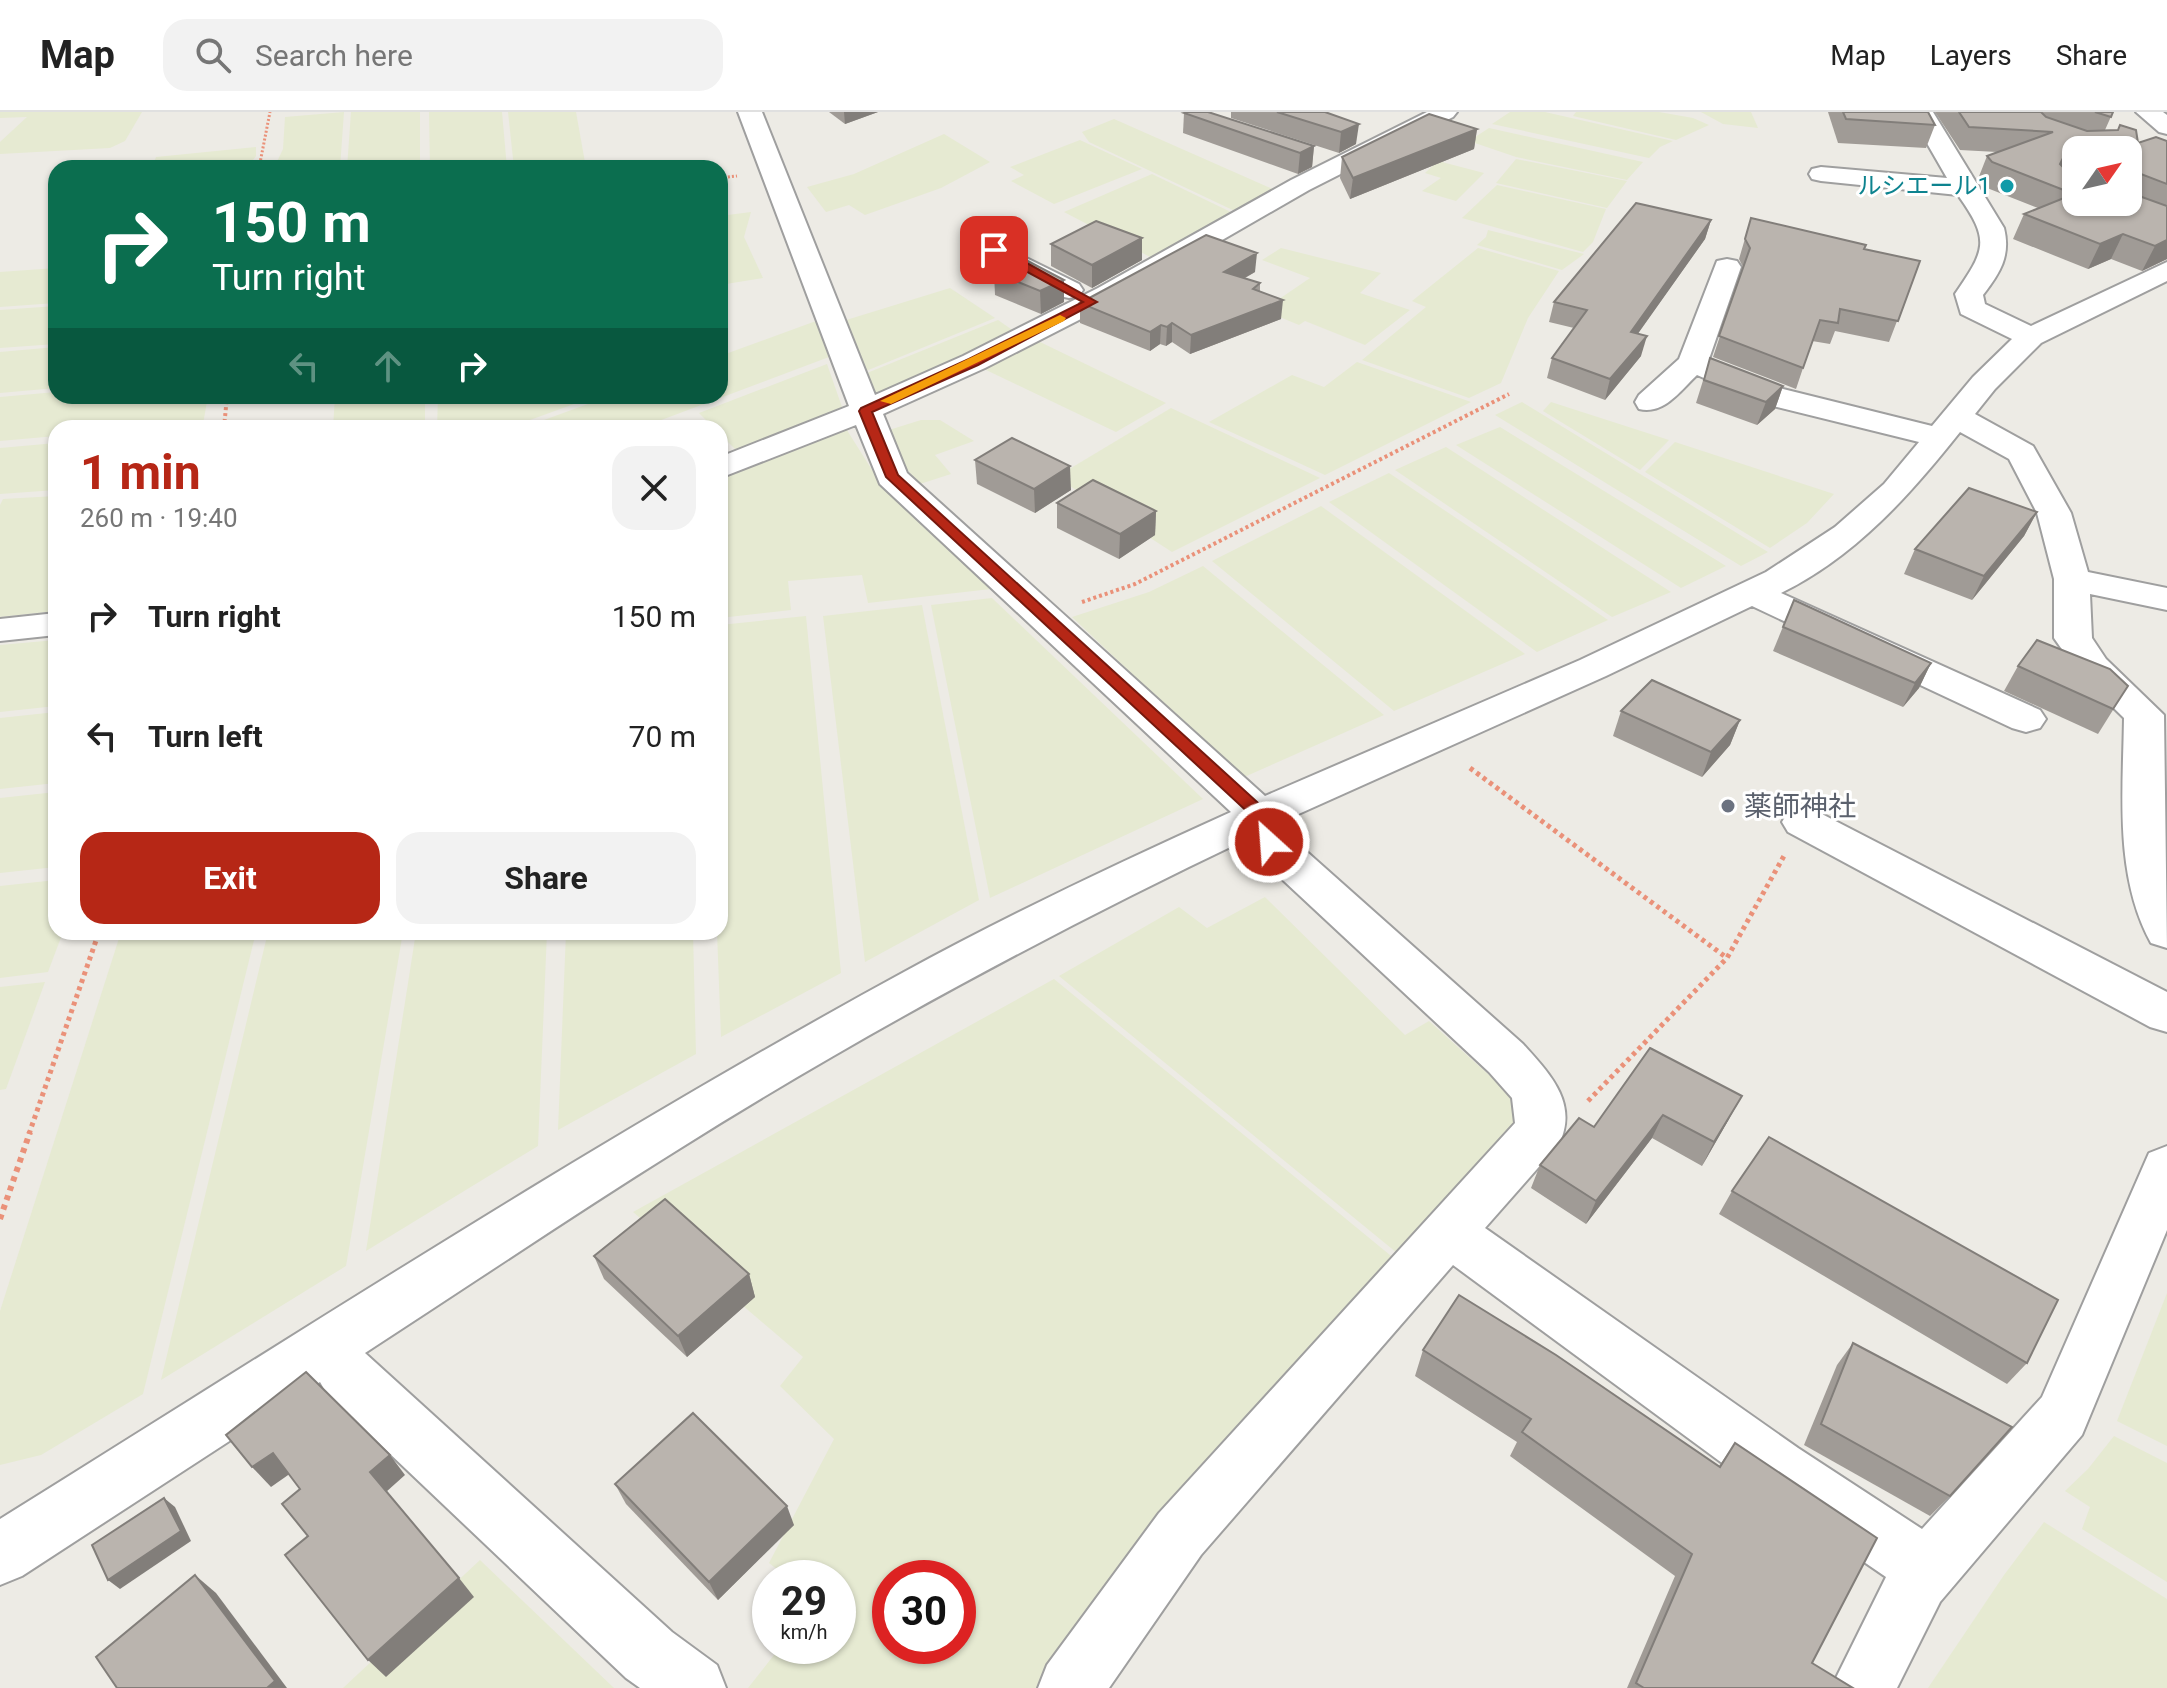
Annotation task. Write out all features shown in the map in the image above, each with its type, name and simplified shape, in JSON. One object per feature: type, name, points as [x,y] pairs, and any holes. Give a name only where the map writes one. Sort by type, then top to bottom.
[{"type":"street","points":[[750,112],[892,477],[1260,815],[1269,842],[1474,1028],[1536,1091],[1541,1129],[1180,1534],[1070,1688]]},
{"type":"street","points":[[728,465],[865,411],[974,362],[1092,302],[1300,185],[1445,112]]},
{"type":"street","points":[[1921,112],[1951,167],[1985,211],[1993,233],[1993,259],[1983,279],[1969,294],[1971,308],[2031,337]]},
{"type":"street","points":[[2148,112],[2163,137]]},
{"type":"street","points":[[1304,152],[1342,165]]},
{"type":"street","points":[[1821,174],[1967,188]]},
{"type":"street","points":[[994,250],[1092,302]]},
{"type":"street","points":[[1650,402],[1693,363],[1727,267]]},
{"type":"street","points":[[0,1554],[663,1133],[921,984],[1098,891],[1260,815],[1593,668],[1779,580],[1847,534],[1896,491],[1984,383],[2031,337],[2167,270]]},
{"type":"street","points":[[1693,363],[1772,396],[1948,427],[2022,453],[2054,513],[2072,579],[2073,638],[2093,667],[2144,715],[2144,819],[2149,870],[2167,931]]},
{"type":"street","points":[[2072,579],[2167,599]]},
{"type":"street","points":[[1753,592],[1795,615],[2026,719]]},
{"type":"street","points":[[0,630],[48,625]]},
{"type":"street","points":[[1803,822],[2167,1014]]},
{"type":"street","points":[[1863,1688],[1918,1580],[2062,1416],[2167,1168]]},
{"type":"street","points":[[1449,1232],[1777,1468],[1928,1569]]},
{"type":"street","points":[[327,1344],[347,1375],[649,1655],[694,1688]]},
{"type":"path","points":[[263,160],[267,152],[265,122],[270,112]]},
{"type":"path","points":[[1044,614],[1135,584],[1509,394]]},
{"type":"path","points":[[1470,768],[1727,958]]},
{"type":"path","points":[[1541,1129],[1578,1111],[1727,958],[1803,822]]},
{"type":"path","points":[[0,1219],[96,940]]},
{"type":"green space","points":[[0,112],[142,112],[125,141],[110,148],[0,154],[0,142],[27,117],[0,118]]},
{"type":"green space","points":[[344,112],[341,160],[278,160],[283,149],[285,117]]},
{"type":"green space","points":[[351,112],[420,112],[420,160],[348,160]]},
{"type":"green space","points":[[429,112],[502,112],[506,160],[430,160]]},
{"type":"green space","points":[[508,112],[576,112],[585,160],[513,160]]},
{"type":"green space","points":[[1510,112],[1545,112],[1673,141],[1660,147],[1649,158],[1492,124]]},
{"type":"green space","points":[[1576,112],[1659,112],[1693,118],[1709,125],[1676,140],[1573,116]]},
{"type":"green space","points":[[1701,112],[1751,112],[1758,128],[1723,124]]},
{"type":"green space","points":[[1114,119],[1277,191],[1239,213],[1089,142],[1082,132]]},
{"type":"green space","points":[[1489,128],[1643,162],[1627,180],[1516,157],[1469,141]]},
{"type":"green space","points":[[944,134],[990,162],[941,188],[865,215],[849,205],[826,212],[807,187],[854,174]]},
{"type":"green space","points":[[1080,140],[1142,169],[1054,204],[1011,181],[1024,175],[1010,167]]},
{"type":"green space","points":[[256,147],[253,160],[155,160],[156,157]]},
{"type":"green space","points":[[1516,159],[1627,181],[1607,208],[1496,183]]},
{"type":"green space","points":[[1438,161],[1484,173],[1456,201],[1422,191],[1441,178],[1425,173]]},
{"type":"green space","points":[[1152,174],[1235,214],[1152,258],[1064,212]]},
{"type":"green space","points":[[1497,185],[1606,209],[1593,242],[1583,252],[1462,218]]},
{"type":"green space","points":[[751,212],[744,237],[763,278],[728,284],[728,215]]},
{"type":"green space","points":[[1488,230],[1584,254],[1562,270],[1477,245],[1486,237]]},
{"type":"green space","points":[[1281,248],[1381,273],[1360,293],[1410,310],[1365,345],[1305,321],[1299,325],[1263,310],[1310,278],[1262,260]]},
{"type":"green space","points":[[1478,248],[1559,271],[1528,318],[1501,383],[1469,398],[1362,360],[1426,307],[1412,301]]},
{"type":"green space","points":[[48,269],[48,304],[0,307],[0,272]]},
{"type":"green space","points":[[950,288],[995,318],[861,373],[843,321]]},
{"type":"green space","points":[[48,307],[48,345],[0,348],[0,310]]},
{"type":"green space","points":[[998,320],[1018,334],[878,397],[870,396],[862,375]]},
{"type":"green space","points":[[816,321],[829,357],[728,395],[728,353]]},
{"type":"green space","points":[[1038,341],[1166,403],[1116,432],[984,369]]},
{"type":"green space","points":[[48,348],[48,389],[0,393],[0,352]]},
{"type":"green space","points":[[1357,362],[1471,402],[1325,475],[1209,422],[1292,375],[1324,387]]},
{"type":"green space","points":[[827,364],[842,407],[737,451],[728,442],[728,420],[706,420],[699,413]]},
{"type":"green space","points":[[48,393],[48,404],[207,404],[204,420],[48,420],[48,437],[0,441],[0,397]]},
{"type":"green space","points":[[1522,402],[1768,552],[1741,566],[1495,415]]},
{"type":"green space","points":[[1551,402],[1669,440],[1640,470],[1543,411]]},
{"type":"green space","points":[[334,404],[425,404],[425,420],[334,420]]},
{"type":"green space","points":[[438,404],[574,404],[530,420],[437,420]]},
{"type":"green space","points":[[588,404],[704,404],[661,420],[544,420]]},
{"type":"green space","points":[[1171,408],[1320,478],[1172,552],[1056,477]]},
{"type":"green space","points":[[921,420],[940,420],[974,441],[935,455],[951,474],[920,484],[902,464],[889,430]]},
{"type":"green space","points":[[845,427],[884,489],[991,589],[868,603],[862,575],[788,581],[791,610],[728,617],[728,473]]},
{"type":"green space","points":[[1500,427],[1726,566],[1681,588],[1456,445]]},
{"type":"green space","points":[[1675,442],[1834,494],[1807,523],[1770,548],[1645,472]]},
{"type":"green space","points":[[48,444],[48,491],[0,494],[0,448]]},
{"type":"green space","points":[[1446,447],[1671,592],[1612,617],[1395,470]]},
{"type":"green space","points":[[1389,473],[1608,620],[1537,652],[1329,502]]},
{"type":"green space","points":[[48,496],[48,612],[0,617],[0,505],[3,499]]},
{"type":"green space","points":[[1321,506],[1525,654],[1394,711],[1212,561]]},
{"type":"green space","points":[[1203,566],[1384,715],[1242,778],[1072,617],[1149,592]]},
{"type":"green space","points":[[992,598],[1203,799],[990,898],[931,605]]},
{"type":"green space","points":[[922,605],[979,900],[865,962],[823,616]]},
{"type":"green space","points":[[806,616],[841,973],[721,1037],[717,940],[728,940],[728,624]]},
{"type":"green space","points":[[48,641],[48,707],[0,712],[0,645]]},
{"type":"green space","points":[[48,713],[48,784],[0,789],[0,718]]},
{"type":"green space","points":[[48,793],[48,868],[0,873],[0,798]]},
{"type":"green space","points":[[48,881],[48,940],[60,940],[48,972],[0,978],[0,886]]},
{"type":"green space","points":[[1265,897],[1405,1035],[1429,1021],[1518,1101],[1524,1112],[1408,1262],[1059,976],[1179,907],[1207,928]]},
{"type":"green space","points":[[118,940],[254,940],[143,1394],[41,1455],[0,1465],[0,1311]]},
{"type":"green space","points":[[266,940],[402,940],[346,1266],[161,1380]]},
{"type":"green space","points":[[415,940],[547,940],[538,1146],[366,1251]]},
{"type":"green space","points":[[566,940],[693,940],[696,1054],[558,1130]]},
{"type":"green space","points":[[1054,979],[1407,1269],[1061,1688],[748,1688],[767,1664],[856,1664],[856,1560],[771,1560],[834,1439],[780,1386],[803,1357],[633,1212]]},
{"type":"green space","points":[[45,982],[6,1089],[0,1090],[0,987]]},
{"type":"green space","points":[[2167,1293],[2167,1446],[2117,1421]]},
{"type":"green space","points":[[2114,1436],[2167,1463],[2167,1582],[2082,1529],[2090,1507],[2065,1491],[2088,1469]]},
{"type":"green space","points":[[2044,1522],[2167,1599],[2167,1688],[1928,1688],[2004,1575]]},
{"type":"green space","points":[[480,1560],[614,1688],[343,1688]]},
{"type":"building","points":[[1208,112],[1314,146],[1300,153],[1184,113]]},
{"type":"building","points":[[1277,112],[1325,112],[1359,124],[1341,132]]},
{"type":"building","points":[[1843,112],[1928,112],[1935,125],[1846,119]]},
{"type":"building","points":[[1959,112],[2041,112],[2046,117],[2087,131],[2118,130],[2120,125],[2136,130],[2137,136],[2062,136],[2062,189],[1992,162],[1987,156],[2053,132],[1969,127]]},
{"type":"building","points":[[2095,112],[2113,112],[2111,117]]},
{"type":"building","points":[[1429,114],[1477,129],[1353,178],[1342,157]]},
{"type":"building","points":[[2156,137],[2167,141],[2167,184],[2142,174],[2142,142]]},
{"type":"building","points":[[2142,197],[2167,206],[2167,240],[2155,246],[2123,234],[2100,244],[2024,214],[2062,199],[2062,216],[2142,216]]},
{"type":"building","points":[[1636,203],[1711,220],[1631,332],[1647,336],[1610,379],[1552,358],[1587,310],[1554,302]]},
{"type":"building","points":[[1751,218],[1920,261],[1898,321],[1840,309],[1838,323],[1820,320],[1803,368],[1719,336],[1750,248],[1745,239]]},
{"type":"building","points":[[1096,221],[1142,238],[1092,265],[1051,244]]},
{"type":"building","points":[[1206,235],[1257,253],[1224,272],[1260,283],[1253,289],[1283,300],[1191,335],[1172,323],[1150,332],[1080,303]]},
{"type":"building","points":[[1022,258],[1064,280],[1040,291],[994,272]]},
{"type":"building","points":[[1710,358],[1783,386],[1766,402],[1704,380]]},
{"type":"building","points":[[1012,438],[1070,466],[1034,489],[975,460]]},
{"type":"building","points":[[1093,480],[1156,511],[1120,534],[1057,503]]},
{"type":"building","points":[[1969,488],[2037,512],[1984,576],[1915,549]]},
{"type":"building","points":[[1794,600],[1931,663],[1915,683],[1783,627]]},
{"type":"building","points":[[2037,640],[2110,669],[2128,686],[2113,709],[2018,666]]},
{"type":"building","points":[[1652,680],[1740,720],[1711,752],[1621,711]]},
{"type":"building","points":[[1650,1048],[1742,1096],[1714,1142],[1663,1115],[1596,1201],[1540,1165],[1579,1118],[1594,1127]]},
{"type":"building","points":[[1769,1137],[2058,1300],[2027,1363],[1732,1191]]},
{"type":"building","points":[[665,1199],[749,1274],[678,1336],[594,1256]]},
{"type":"building","points":[[1459,1295],[1556,1355],[1720,1467],[1735,1443],[1877,1538],[1812,1663],[1853,1688],[1644,1688],[1636,1683],[1692,1554],[1522,1432],[1531,1419],[1423,1350]]},
{"type":"building","points":[[1853,1343],[2012,1427],[1950,1496],[1821,1424]]},
{"type":"building","points":[[306,1372],[390,1455],[370,1472],[459,1578],[368,1660],[285,1555],[308,1536],[282,1504],[300,1489],[273,1453],[252,1467],[226,1435]]},
{"type":"building","points":[[693,1413],[787,1506],[709,1582],[615,1484]]},
{"type":"building","points":[[164,1498],[181,1531],[108,1580],[92,1545]]},
{"type":"building","points":[[195,1575],[275,1681],[267,1688],[117,1688],[96,1657]]},
{"type":"slow traffic","points":[[886,401],[974,362],[1060,318]]},
{"type":"place","name":"ルシエール1","points":[[2007,186]]},
{"type":"place","name":"薬師神社","points":[[1728,806]]},
{"type":"route","points":[[994,250],[1092,302],[974,362],[865,411],[892,477],[1260,815],[1269,842]]}]
